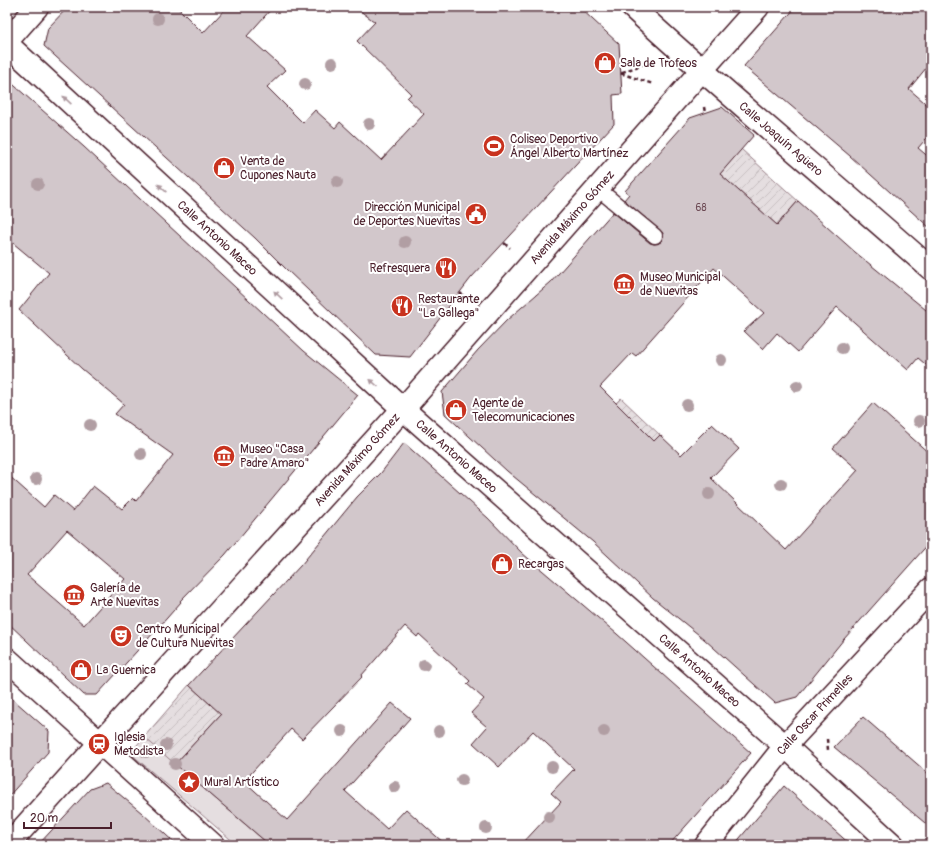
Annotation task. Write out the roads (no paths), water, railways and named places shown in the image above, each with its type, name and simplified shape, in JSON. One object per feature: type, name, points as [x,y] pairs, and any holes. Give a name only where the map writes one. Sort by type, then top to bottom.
[{"type":"main road","points":[[7,41],[37,7]]},
{"type":"main road","name":"Calle Joaquín Agüero","points":[[632,7],[701,71],[824,174],[931,269]]},
{"type":"main road","name":"Avenida Máximo Gómez","points":[[8,845],[403,409],[758,7]]},
{"type":"main road","name":"Calle Antonio Maceo","points":[[7,44],[403,409],[785,746],[894,845]]},
{"type":"main road","name":"Calle Oscar Primelles","points":[[706,845],[785,746],[931,589]]},
{"type":"main road","points":[[7,659],[99,744],[213,845]]},
{"type":"lane","points":[[597,188],[655,236]]},
{"type":"place","name":"Sala de Trofeos","points":[[605,63]]},
{"type":"place","name":"Coliseo Deportivo Ángel Alberto Martínez","points":[[494,146]]},
{"type":"place","name":"Venta de Cupones Nauta","points":[[224,168]]},
{"type":"place","name":"Dirección Municipal de Deportes Nuevitas","points":[[476,214]]},
{"type":"place","name":"Refresquera","points":[[446,268]]},
{"type":"place","name":"Museo Municipal de Nuevitas","points":[[624,284]]},
{"type":"place","name":"Restaurante \"La Gallega\"","points":[[402,306]]},
{"type":"place","name":"Agente de Telecomunicaciones","points":[[456,410]]},
{"type":"place","name":"Museo \"Casa Padre Amaro\"","points":[[224,456]]},
{"type":"place","name":"Recargas","points":[[502,564]]},
{"type":"place","name":"Galería de Arte Nuevitas","points":[[74,595]]},
{"type":"place","name":"Centro Municipal de Cultura Nuevitas","points":[[121,636]]},
{"type":"place","name":"La Guernica","points":[[81,670]]},
{"type":"place","name":"Iglesia Metodista","points":[[99,744]]},
{"type":"place","name":"Mural Artístico","points":[[189,782]]}]
